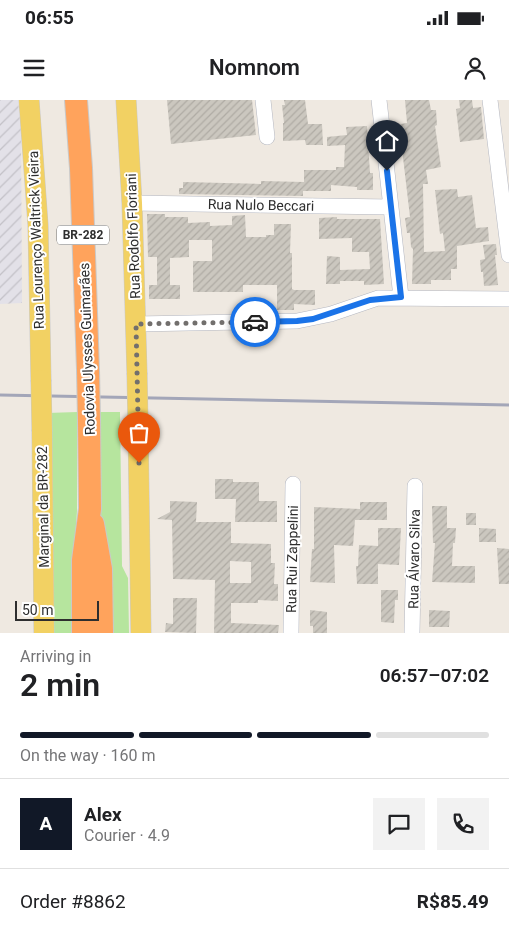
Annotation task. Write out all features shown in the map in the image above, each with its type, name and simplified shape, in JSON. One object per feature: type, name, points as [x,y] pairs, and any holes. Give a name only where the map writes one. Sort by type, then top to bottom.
[{"type":"highway","name":"Rodovia Ulysses Guimarães","points":[[76,100],[81,184],[89,420],[90,509],[83,560],[83,633]]},
{"type":"highway","name":"Rodovia Ulysses Guimarães","points":[[90,509],[101,569],[102,633]]},
{"type":"main road","name":"Rua Lourenço Waltrick Vieira","points":[[29,100],[38,225],[41,380]]},
{"type":"main road","name":"Rua Rodolfo Floriani","points":[[126,100],[136,324],[141,633]]},
{"type":"main road","name":"Marginal da BR-282","points":[[41,380],[44,633]]},
{"type":"street","points":[[263,100],[267,137]]},
{"type":"street","points":[[379,100],[401,297]]},
{"type":"street","points":[[490,100],[509,256]]},
{"type":"street","name":"Rua Nulo Beccari","points":[[132,203],[391,207]]},
{"type":"street","points":[[136,324],[297,321],[331,314],[370,300],[401,297],[509,299]]},
{"type":"street","name":"Rua Rui Zappelini","points":[[291,633],[293,484]]},
{"type":"street","name":"Rua Álvaro Silva","points":[[412,633],[415,486]]},
{"type":"shaded area","points":[[0,100],[18,100],[21,132],[22,303],[0,304]]},
{"type":"green space","points":[[77,412],[77,511],[72,579],[72,633],[50,633],[47,413]]},
{"type":"green space","points":[[98,412],[120,412],[122,566],[128,578],[129,633],[108,633],[107,563],[100,511]]},
{"type":"building","points":[[167,100],[252,100],[256,135],[171,144]]},
{"type":"building","points":[[284,100],[305,100],[308,124],[322,124],[323,145],[306,145],[305,140],[283,141],[282,105],[285,105]]},
{"type":"building","points":[[405,100],[429,100],[431,110],[436,110],[437,125],[435,126],[441,167],[426,170],[428,184],[423,184],[424,252],[445,251],[443,233],[440,234],[435,190],[457,189],[458,197],[472,195],[476,228],[488,227],[489,241],[457,246],[457,269],[451,269],[451,280],[431,280],[431,284],[412,284],[413,249],[411,247],[410,233],[407,233],[405,218],[410,217],[399,135],[401,135],[400,124],[407,123]]},
{"type":"building","points":[[459,100],[472,100],[473,108],[481,107],[484,139],[460,142],[456,109],[460,108]]},
{"type":"building","points":[[367,126],[370,173],[373,173],[373,190],[357,190],[357,187],[331,185],[331,191],[303,191],[303,196],[179,194],[179,188],[183,188],[183,182],[261,184],[261,181],[304,182],[304,170],[336,170],[336,167],[344,167],[345,145],[327,146],[327,137],[347,135],[346,127]]},
{"type":"building","points":[[147,214],[165,214],[165,217],[188,217],[188,223],[210,222],[210,226],[232,225],[232,216],[245,215],[246,237],[274,235],[274,224],[291,224],[292,289],[315,290],[315,305],[294,304],[294,310],[277,310],[277,285],[243,285],[243,292],[193,292],[193,261],[212,261],[212,240],[189,240],[189,257],[170,258],[170,285],[180,285],[180,299],[149,299],[149,285],[157,285],[157,257],[148,257]]},
{"type":"building","points":[[337,217],[337,219],[380,219],[384,284],[364,285],[364,281],[340,281],[340,284],[326,284],[327,256],[340,257],[340,270],[370,269],[369,252],[352,252],[352,238],[319,239],[319,218]]},
{"type":"building","points":[[496,244],[497,255],[495,255],[498,285],[484,286],[480,260],[485,259],[483,245]]},
{"type":"building","points":[[215,479],[233,479],[233,482],[259,482],[259,501],[277,501],[277,522],[235,522],[236,499],[215,499]]},
{"type":"building","points":[[170,501],[197,502],[196,522],[231,522],[231,543],[271,544],[271,563],[275,563],[274,584],[278,584],[278,601],[258,600],[258,603],[231,603],[231,623],[279,625],[278,633],[214,633],[215,580],[173,579],[172,520],[157,519],[170,512]],"holes":[[[230,561],[251,562],[251,583],[230,583]]]},
{"type":"building","points":[[360,502],[387,502],[387,520],[355,520],[353,546],[334,545],[335,583],[310,582],[312,549],[314,549],[314,507],[360,509]]},
{"type":"building","points":[[432,506],[447,506],[447,528],[456,528],[452,566],[475,566],[475,583],[432,582],[435,543],[433,543]]},
{"type":"building","points":[[466,513],[476,513],[476,525],[466,525]]},
{"type":"building","points":[[378,528],[401,528],[399,565],[378,564],[378,584],[357,584],[356,566],[358,566],[359,545],[378,546]]},
{"type":"building","points":[[479,528],[496,529],[496,542],[479,542]]},
{"type":"building","points":[[497,548],[509,549],[509,584],[499,584]]},
{"type":"building","points":[[381,590],[398,590],[398,600],[395,600],[394,623],[381,622]]},
{"type":"building","points":[[173,598],[197,598],[196,633],[165,632],[166,623],[173,624]]},
{"type":"building","points":[[310,610],[327,612],[327,633],[313,633],[313,626],[310,626]]},
{"type":"building","points":[[429,610],[450,611],[449,627],[429,627]]},
{"type":"railway","points":[[0,395],[509,405]]},
{"type":"way so far","points":[[139,463],[136,324],[255,322]]},
{"type":"route","points":[[255,322],[313,319],[370,300],[401,297],[387,171]]}]
